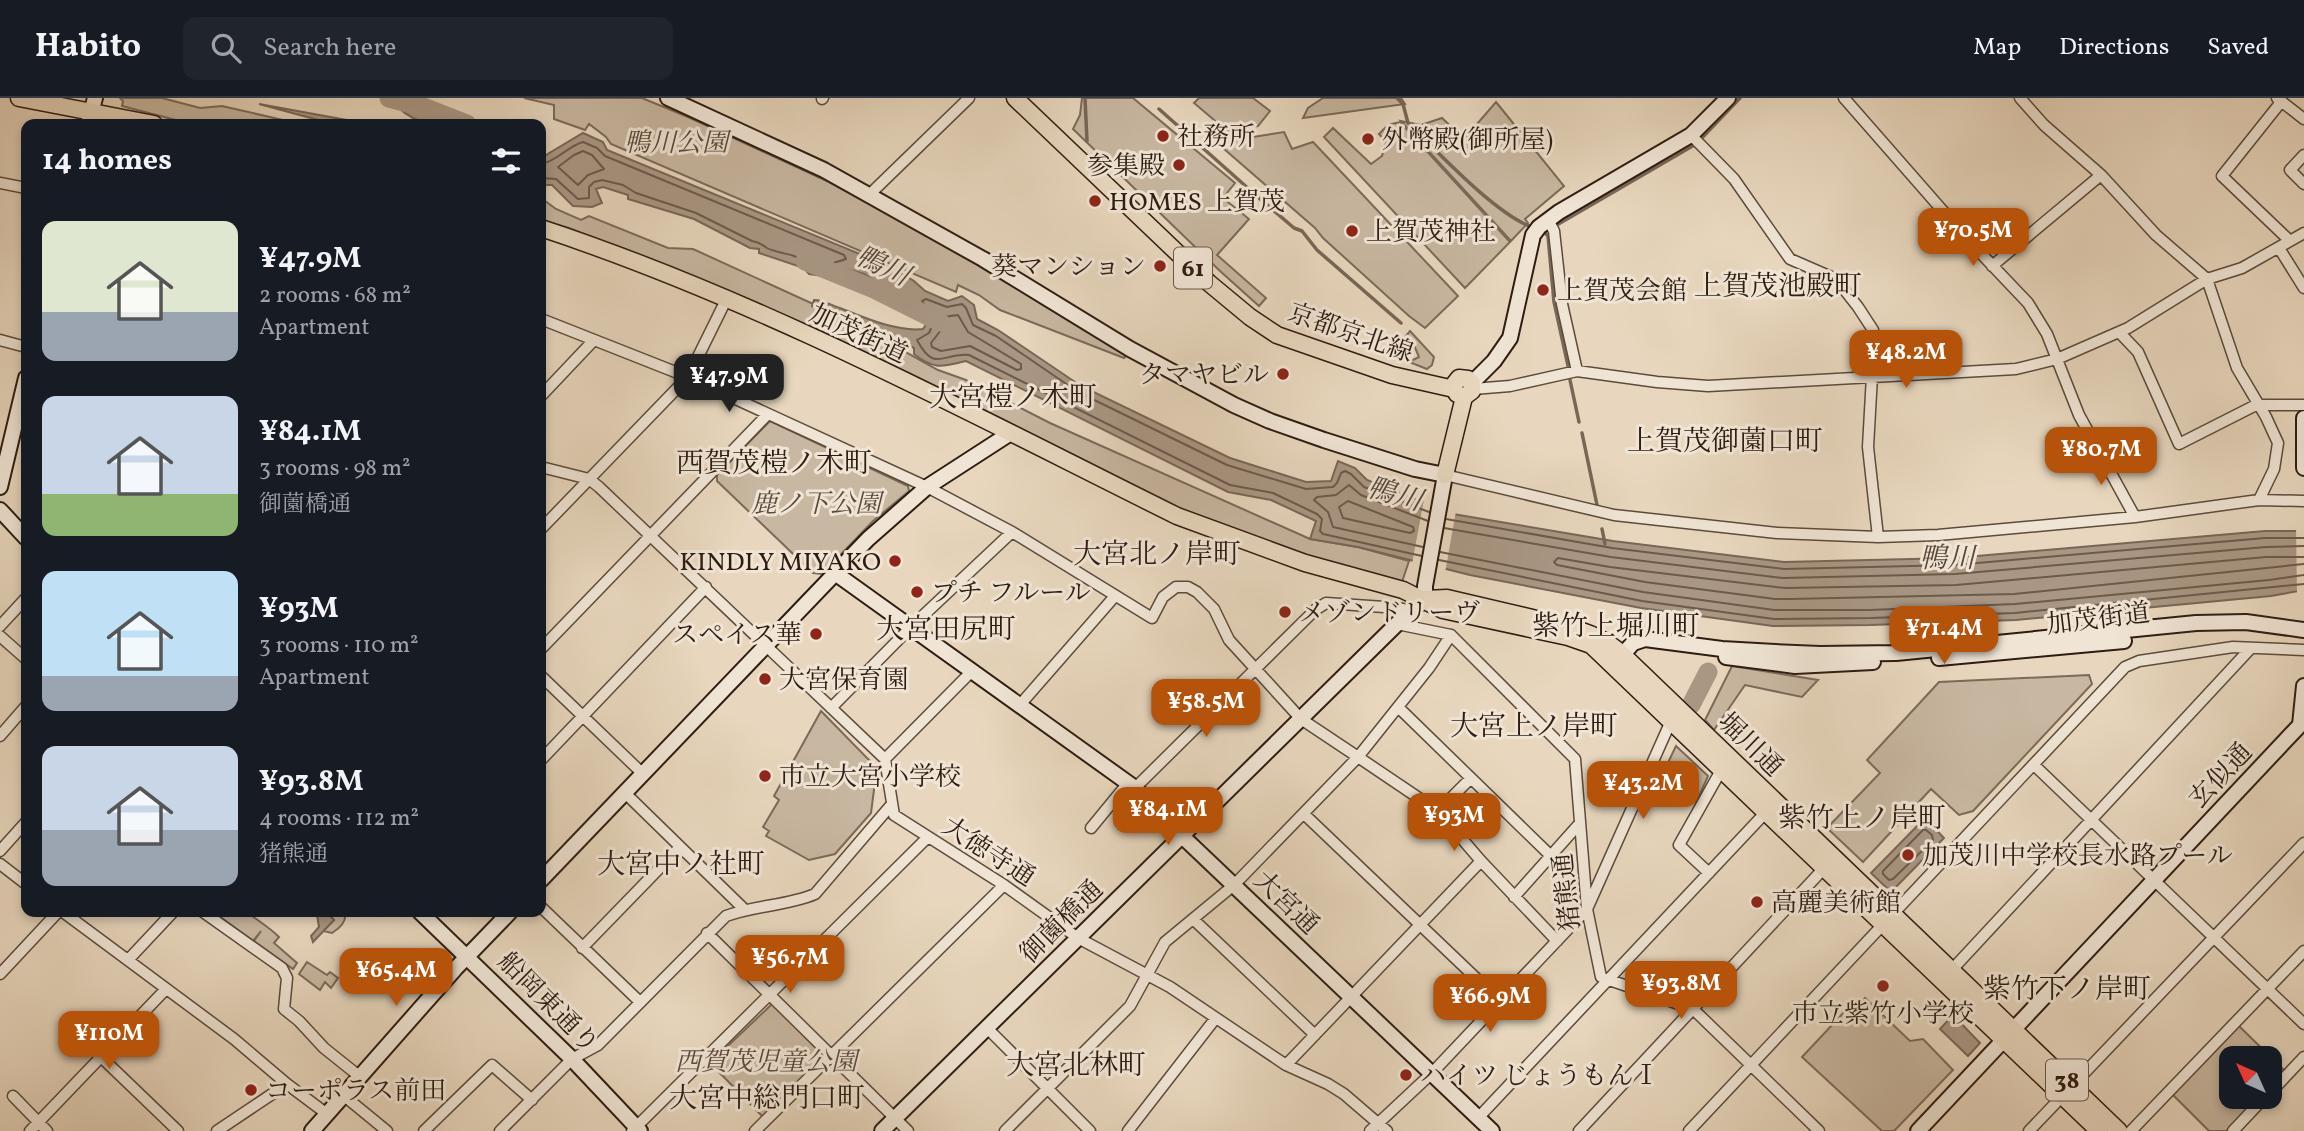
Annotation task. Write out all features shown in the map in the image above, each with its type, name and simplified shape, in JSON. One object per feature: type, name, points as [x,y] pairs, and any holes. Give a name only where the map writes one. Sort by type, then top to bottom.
[{"type":"main road","points":[[19,98],[130,119]]},
{"type":"main road","name":"京都京北線","points":[[1016,98],[1209,283],[1250,317],[1278,335],[1392,375],[1463,389]]},
{"type":"main road","name":"加茂街道","points":[[546,230],[615,253],[727,298],[889,373],[1177,516],[1213,531],[1304,563],[1403,590],[1425,593],[1443,610],[1568,637],[1621,659]]},
{"type":"main road","points":[[1445,478],[1463,389]]},
{"type":"main road","name":"堀川通","points":[[1621,659],[1671,722],[1725,763]]},
{"type":"main road","name":"堀川通","points":[[1621,659],[1725,763],[2067,1091],[2119,1131]]},
{"type":"main road","name":"堀川通","points":[[2067,1091],[2099,1131]]},
{"type":"street","points":[[668,98],[824,170],[984,259],[1130,349],[1234,405],[1324,440],[1445,478],[1614,515],[1750,530],[1878,537],[1938,535],[2135,517],[2259,500],[2304,501]]},
{"type":"street","points":[[869,195],[969,98]]},
{"type":"street","points":[[1463,389],[1494,361],[1510,338],[1545,227],[1692,136],[1728,98]]},
{"type":"street","points":[[1844,98],[2028,303],[2047,334],[2078,415],[2135,517]]},
{"type":"street","points":[[2020,98],[2044,125],[2101,175],[2156,235],[2207,279],[2237,368],[2278,443],[2274,469],[2259,500]]},
{"type":"street","points":[[2290,241],[2222,176],[2279,100],[2304,119]]},
{"type":"street","points":[[1692,136],[1734,179],[1790,259],[1831,276],[1858,307],[1873,330],[1868,447],[1878,537]]},
{"type":"street","points":[[2304,155],[2290,170],[2304,184]]},
{"type":"street","points":[[1992,266],[2101,175]]},
{"type":"street","points":[[0,183],[21,187]]},
{"type":"street","points":[[1545,227],[1577,370]]},
{"type":"street","points":[[1463,389],[1510,386],[1577,370],[1657,382],[1708,386],[1957,371],[2004,371],[2057,359],[2119,332],[2207,279],[2242,268],[2304,233]]},
{"type":"street","points":[[2279,248],[2304,288]]},
{"type":"street","points":[[546,524],[688,377],[727,298]]},
{"type":"street","points":[[546,321],[688,377],[927,487],[1012,532],[1152,618],[1163,597],[1176,587],[1188,587],[1197,592],[1214,609],[1229,640],[1301,719],[1438,811],[1557,941]]},
{"type":"street","points":[[2119,332],[2138,352],[2179,443],[2258,405],[2304,405]]},
{"type":"street","points":[[0,340],[21,346]]},
{"type":"street","points":[[546,391],[594,340]]},
{"type":"street","points":[[0,487],[21,399]]},
{"type":"street","points":[[546,644],[767,415]]},
{"type":"street","points":[[2304,418],[2304,468]]},
{"type":"street","points":[[546,875],[765,645],[892,517],[927,487],[1009,434]]},
{"type":"street","points":[[500,1131],[572,1059],[598,1045],[726,916],[744,909],[815,894],[892,804],[885,759],[651,535],[589,480],[546,468]]},
{"type":"street","points":[[1425,593],[1445,478]]},
{"type":"street","points":[[0,510],[21,533]]},
{"type":"street","points":[[831,708],[911,627],[1012,532]]},
{"type":"street","name":"大宮通","points":[[835,573],[1132,785],[1350,998],[1432,1073],[1483,1126]]},
{"type":"street","points":[[546,755],[706,587]]},
{"type":"street","name":"御薗橋通","points":[[882,1131],[1412,611],[1425,593]]},
{"type":"street","points":[[1019,706],[1115,596]]},
{"type":"street","points":[[0,626],[21,603]]},
{"type":"street","points":[[1091,828],[1132,785],[1315,610],[1326,603],[1412,611]]},
{"type":"street","name":"加茂街道","points":[[1621,659],[1633,643],[1645,639],[1722,649],[1820,654],[1895,653],[2196,624],[2246,622],[2304,631]]},
{"type":"street","points":[[1005,1131],[1130,1006],[1164,942],[1234,885],[1357,757],[1442,651],[1451,635],[1397,624]]},
{"type":"street","name":"猪熊通","points":[[1451,635],[1576,759],[1587,909],[1601,977],[1609,979]]},
{"type":"street","points":[[0,636],[21,655]]},
{"type":"street","points":[[1689,1131],[2125,667],[2139,661],[2233,648],[2304,650]]},
{"type":"street","points":[[1947,975],[2250,649]]},
{"type":"street","points":[[885,759],[971,672]]},
{"type":"street","points":[[546,681],[642,773]]},
{"type":"street","name":"玄似通","points":[[1918,1131],[2302,726],[2304,686]]},
{"type":"street","points":[[1398,707],[1551,856]]},
{"type":"street","points":[[0,736],[21,712]]},
{"type":"street","points":[[1370,1131],[1383,1128],[1587,909],[1671,722]]},
{"type":"street","points":[[1709,873],[1679,845],[1725,763]]},
{"type":"street","points":[[2034,765],[2304,1024]]},
{"type":"street","points":[[1438,811],[1471,778]]},
{"type":"street","points":[[624,792],[744,909]]},
{"type":"street","name":"大徳寺通","points":[[892,804],[894,815],[1004,885],[1078,938],[1170,987],[1286,1065],[1328,1084],[1383,1128]]},
{"type":"street","points":[[1483,1126],[1609,979],[1771,807]]},
{"type":"street","points":[[1304,814],[1500,1001]]},
{"type":"street","points":[[1514,897],[1580,823]]},
{"type":"street","points":[[0,851],[21,828]]},
{"type":"street","points":[[636,1130],[928,836]]},
{"type":"street","points":[[2029,1131],[2304,843]]},
{"type":"street","points":[[582,948],[680,847]]},
{"type":"street","points":[[1286,1065],[1481,861]]},
{"type":"street","points":[[1579,1131],[1829,863]]},
{"type":"street","points":[[0,864],[21,880]]},
{"type":"street","points":[[755,1131],[1004,885]]},
{"type":"street","points":[[546,912],[640,1002]]},
{"type":"street","points":[[0,974],[53,917]]},
{"type":"street","points":[[70,917],[234,1039],[327,1114]]},
{"type":"street","points":[[128,960],[168,917]]},
{"type":"street","points":[[210,917],[282,968],[287,978],[284,1009],[324,1048],[359,1076]]},
{"type":"street","name":"船岡東通り","points":[[425,917],[572,1059],[636,1130]]},
{"type":"street","points":[[312,1131],[467,956],[505,917]]},
{"type":"street","points":[[1194,920],[1315,1035]]},
{"type":"street","points":[[707,933],[908,1131]]},
{"type":"street","points":[[2130,1131],[2304,951]]},
{"type":"street","points":[[1609,979],[1693,1009],[1813,1129]]},
{"type":"street","points":[[30,1131],[166,989]]},
{"type":"street","points":[[1128,1131],[1215,1019]]},
{"type":"street","points":[[987,1028],[1090,1131]]},
{"type":"street","points":[[102,1057],[178,1131]]},
{"type":"street","points":[[2282,1080],[2304,1057]]},
{"type":"street","points":[[424,1131],[492,1065],[532,1100]]},
{"type":"street","points":[[217,1131],[287,1084]]},
{"type":"street","points":[[343,1095],[387,1131]]},
{"type":"street","points":[[13,1096],[47,1131]]},
{"type":"street","points":[[2233,1131],[2253,1110]]},
{"type":"green space","points":[[120,98],[162,98],[200,108],[222,106],[278,119],[172,119],[122,106],[123,101]]},
{"type":"green space","name":"鴨川公園","points":[[524,98],[642,98],[688,117],[829,182],[917,229],[1128,354],[1124,358],[1000,310],[979,295],[958,285],[956,292],[611,144],[589,124],[585,130],[554,119],[554,105]]},
{"type":"green space","points":[[1082,98],[1133,98],[1235,183],[1223,198],[1249,219],[1217,255],[1266,298],[1259,306],[1073,129],[1080,115]]},
{"type":"green space","points":[[1199,98],[1253,98],[1270,111],[1258,126],[1227,131],[1194,103]]},
{"type":"green space","points":[[1323,98],[1401,98],[1405,104],[1303,118],[1308,108]]},
{"type":"green space","points":[[1496,102],[1564,186],[1525,219],[1528,223],[1511,241],[1401,121],[1421,125],[1442,118],[1464,139]]},
{"type":"green space","points":[[1400,122],[1510,242],[1465,288],[1324,137],[1333,128],[1371,164],[1382,156],[1386,142],[1379,134],[1388,125]]},
{"type":"green space","points":[[1284,132],[1292,149],[1313,142],[1458,296],[1425,328],[1223,148],[1234,140]]},
{"type":"green space","name":"鴨川公園","points":[[546,202],[581,220],[589,216],[668,248],[693,249],[846,319],[938,370],[966,380],[1050,423],[1310,539],[1358,547],[1409,561],[1401,585],[1213,527],[732,294],[569,228],[546,221]]},
{"type":"green space","points":[[1410,331],[1434,357],[1432,365],[1427,369],[1409,362],[1419,357],[1414,345],[1403,350],[1401,342]]},
{"type":"green space","name":"鹿ノ下公園","points":[[770,421],[908,486],[909,491],[873,521],[822,574],[813,573],[717,481],[717,475]]},
{"type":"green space","points":[[1732,666],[1818,680],[1802,697],[1745,685],[1714,730],[1705,720]]},
{"type":"green space","points":[[2089,675],[2092,684],[1973,811],[1959,815],[1931,789],[1863,862],[1827,828],[1880,773],[1867,760],[1939,682]]},
{"type":"green space","points":[[821,711],[870,761],[875,782],[871,813],[835,854],[809,860],[766,836],[769,831],[763,827],[779,800],[774,796]]},
{"type":"green space","points":[[1676,746],[1708,776],[1696,803],[1663,773]]},
{"type":"green space","points":[[220,917],[254,917],[279,937],[274,943],[297,963],[293,969],[254,941],[261,931],[253,941]]},
{"type":"green space","points":[[331,917],[345,917],[338,929],[332,933],[323,931],[334,920]]},
{"type":"green space","points":[[307,962],[327,975],[330,972],[338,978],[331,988],[325,982],[320,990],[299,974]]},
{"type":"green space","points":[[1865,998],[1910,1041],[1923,1039],[1953,1070],[1894,1131],[1882,1131],[1802,1057],[1848,1008],[1852,1012]]},
{"type":"green space","name":"西賀茂児童公園","points":[[772,1004],[821,1053],[821,1059],[763,1117],[710,1063]]},
{"type":"green space","points":[[2238,1025],[2259,1046],[2219,1046],[2219,1110],[2249,1110],[2229,1131],[2209,1131],[2171,1093]]},
{"type":"water","points":[[388,98],[408,101],[438,115],[457,119],[416,119]]},
{"type":"water","points":[[259,104],[342,119],[314,119]]},
{"type":"water","points":[[583,133],[603,142],[607,150],[872,259],[875,264],[889,266],[925,291],[948,301],[962,296],[974,305],[977,319],[998,330],[1081,386],[1230,458],[1306,482],[1331,481],[1338,461],[1355,468],[1367,480],[1453,514],[1613,541],[1784,562],[1954,558],[2265,531],[2304,531],[2304,590],[2271,596],[2016,620],[1773,626],[1641,608],[1470,575],[1358,547],[1310,539],[1316,521],[1271,500],[1228,492],[966,361],[944,366],[927,363],[914,354],[914,348],[860,322],[812,306],[814,300],[821,301],[881,323],[923,329],[927,323],[914,306],[864,274],[846,269],[832,269],[823,276],[809,274],[804,268],[759,253],[759,249],[750,248],[694,219],[628,199],[628,195],[603,187],[596,189],[602,203],[592,207],[573,206],[552,185],[546,185],[546,155]]},
{"type":"water","name":"加茂川中学校長水路プール","points":[[1925,818],[1944,838],[1891,892],[1871,873]]},
{"type":"water","points":[[317,917],[331,917],[334,920],[313,942],[311,936],[319,927]]},
{"type":"water","points":[[1953,1015],[1980,1043],[1968,1056],[1940,1029]]},
{"type":"pier","points":[[1424,499],[1456,511],[1445,573],[1412,564]]},
{"type":"pier","points":[[2296,527],[2304,527],[2304,594],[2297,595]]},
{"type":"waterway","name":"鴨川","points":[[389,98],[454,119]]},
{"type":"waterway","points":[[1085,98],[1087,141]]},
{"type":"waterway","points":[[1397,98],[1403,104],[1408,123],[1451,166],[1503,210],[1534,228]]},
{"type":"waterway","points":[[1555,226],[1696,144],[1740,98]]},
{"type":"waterway","points":[[1159,109],[1294,228],[1302,231],[1317,250],[1401,323]]},
{"type":"waterway","points":[[1543,231],[1548,236],[1554,302],[1568,366]]},
{"type":"waterway","name":"鴨川","points":[[805,261],[874,289],[940,322]]},
{"type":"waterway","points":[[1570,380],[1579,422]]},
{"type":"waterway","points":[[1582,433],[1597,505]]},
{"type":"waterway","points":[[1602,529],[1605,544]]},
{"type":"waterway","points":[[1691,705],[1708,672]]},
{"type":"place","name":"社務所","points":[[1163,136]]},
{"type":"place","name":"外幣殿(御所屋)","points":[[1368,139]]},
{"type":"place","name":"参集殿","points":[[1179,165]]},
{"type":"place","name":"HOMES 上賀茂","points":[[1095,201]]},
{"type":"place","name":"上賀茂神社","points":[[1352,231]]},
{"type":"place","name":"葵マンション","points":[[1160,266]]},
{"type":"place","name":"上賀茂会館","points":[[1543,290]]},
{"type":"place","name":"タマヤビル","points":[[1283,374]]},
{"type":"place","name":"KINDLY MIYAKO","points":[[895,561]]},
{"type":"place","name":"プチ フルール","points":[[917,592]]},
{"type":"place","name":"メゾンドリーヴ","points":[[1285,612]]},
{"type":"place","name":"スペイス華","points":[[816,634]]},
{"type":"place","name":"大宮保育園","points":[[765,679]]},
{"type":"place","name":"市立大宮小学校","points":[[765,776]]},
{"type":"place","name":"加茂川中学校長水路プール","points":[[1908,855]]},
{"type":"place","name":"高麗美術館","points":[[1757,902]]},
{"type":"place","name":"市立紫竹小学校","points":[[1883,986]]},
{"type":"place","name":"ハイツ じょうもんⅠ","points":[[1406,1075]]},
{"type":"place","name":"コーポラス前田","points":[[251,1090]]},
{"type":"district","name":"上賀茂池殿町","points":[[1778,285]]},
{"type":"district","name":"大宮榿ノ木町","points":[[1013,396]]},
{"type":"district","name":"上賀茂御薗口町","points":[[1725,440]]},
{"type":"district","name":"西賀茂榿ノ木町","points":[[774,462]]},
{"type":"district","name":"大宮北ノ岸町","points":[[1157,553]]},
{"type":"district","name":"紫竹上堀川町","points":[[1616,625]]},
{"type":"district","name":"大宮田尻町","points":[[946,628]]},
{"type":"district","name":"大宮上ノ岸町","points":[[1534,725]]},
{"type":"district","name":"紫竹上ノ岸町","points":[[1862,817]]},
{"type":"district","name":"大宮中ノ社町","points":[[681,863]]},
{"type":"district","name":"紫竹下ノ岸町","points":[[2067,988]]},
{"type":"district","name":"大宮北林町","points":[[1076,1064]]},
{"type":"district","name":"大宮中総門口町","points":[[767,1097]]}]
